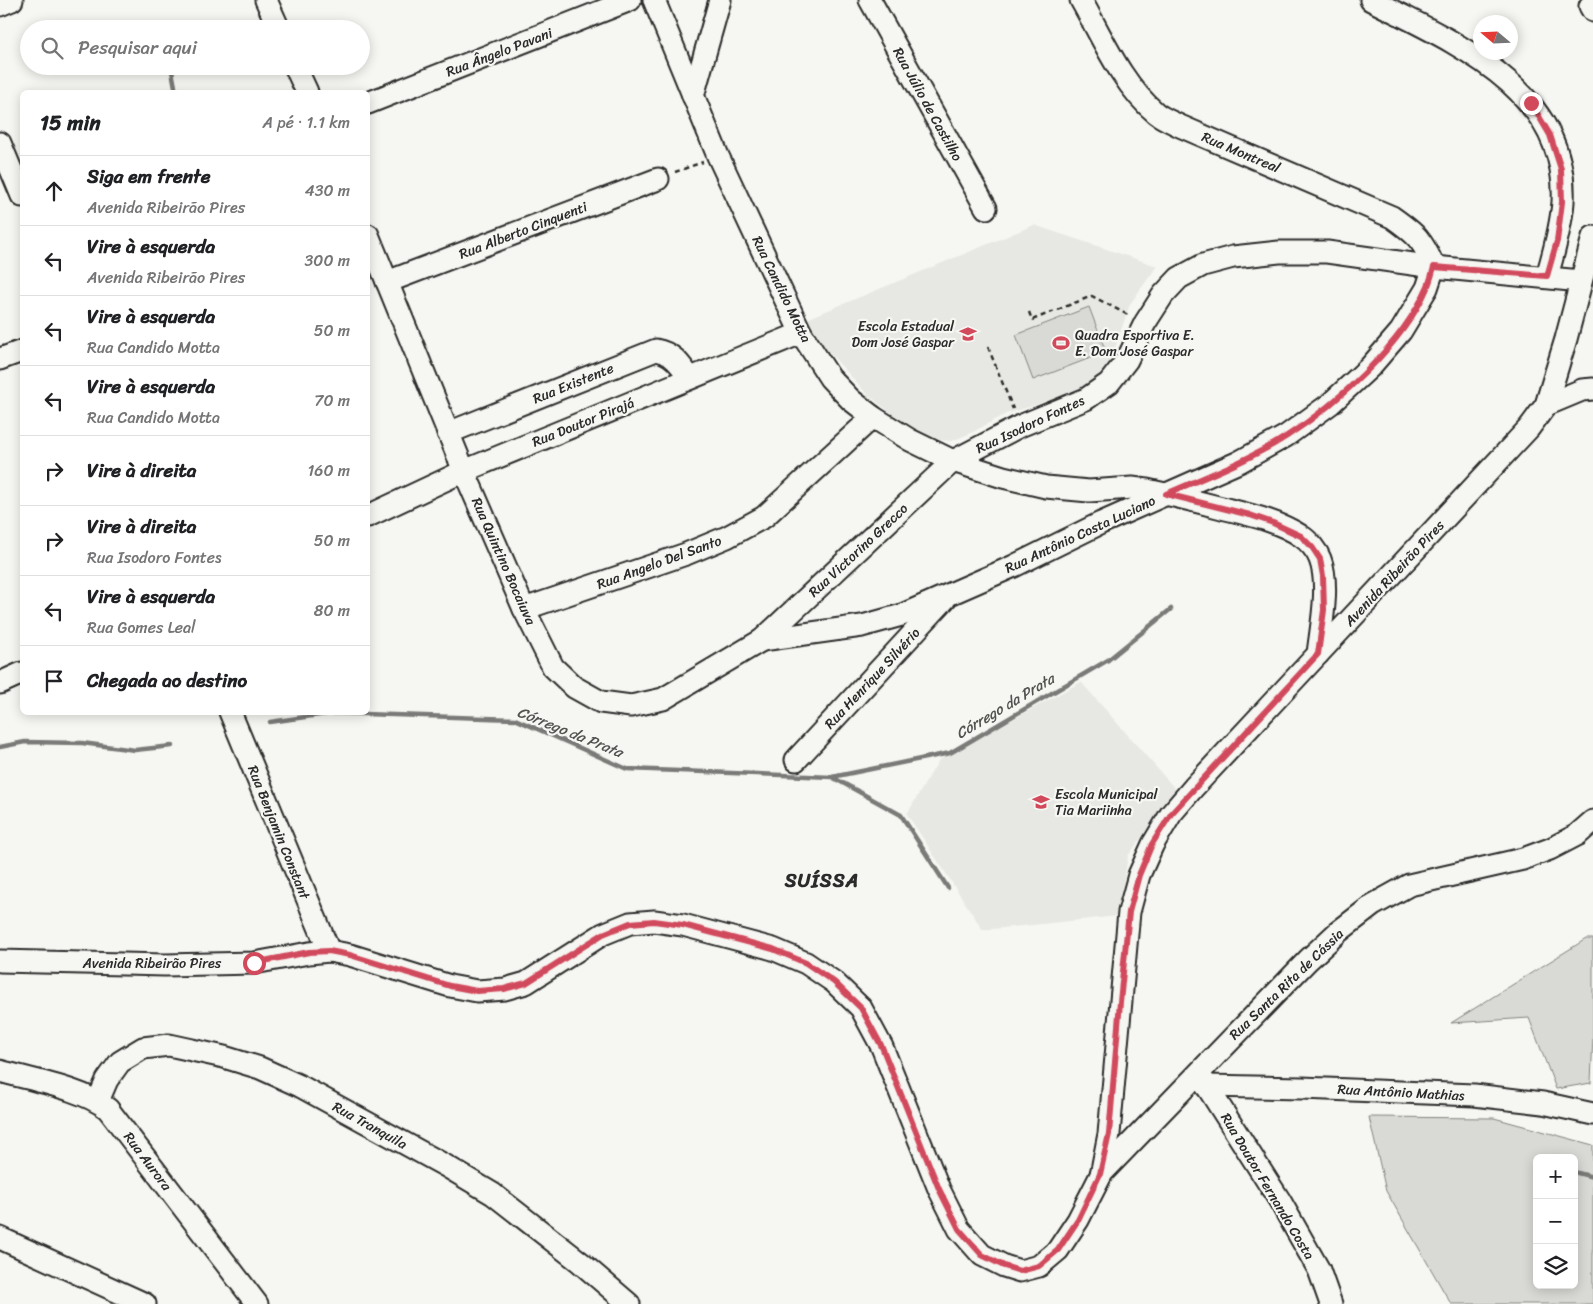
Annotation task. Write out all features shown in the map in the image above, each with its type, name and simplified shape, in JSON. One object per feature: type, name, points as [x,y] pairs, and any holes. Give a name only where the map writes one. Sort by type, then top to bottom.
[{"type":"street","points":[[0,5],[12,0]]},
{"type":"street","points":[[266,0],[275,20]]},
{"type":"street","name":"Rua Ângelo Pavani","points":[[370,102],[630,0]]},
{"type":"street","name":"Rua Candido Motta","points":[[654,0],[718,156],[801,333],[830,378],[851,400],[873,418],[910,440],[954,461],[1003,477],[1046,486],[1089,491],[1132,488],[1166,494],[1250,515],[1301,536],[1320,559],[1323,576],[1324,610],[1318,654]]},
{"type":"street","points":[[693,96],[720,0]]},
{"type":"street","name":"Rua Júlio de Castilho","points":[[870,0],[986,208]]},
{"type":"street","name":"Rua Montreal","points":[[1081,0],[1125,78],[1157,114],[1180,126],[1392,217],[1412,232],[1425,246],[1434,267]]},
{"type":"street","points":[[1371,0],[1465,49],[1501,74],[1531,103],[1550,135],[1561,169],[1562,202],[1557,241],[1547,276]]},
{"type":"street","points":[[299,75],[306,90]]},
{"type":"street","points":[[0,143],[20,191]]},
{"type":"street","name":"Rua Alberto Cinquenti","points":[[387,282],[658,178]]},
{"type":"street","points":[[1546,405],[1593,237]]},
{"type":"street","name":"Rua Quintino Bocaiuva","points":[[370,240],[464,471],[524,609],[553,666],[574,687],[601,702],[631,706],[663,699],[762,640]]},
{"type":"street","name":"Rua Isodoro Fontes","points":[[954,461],[1020,426],[1086,399],[1108,383],[1127,360],[1145,323],[1163,295],[1179,278],[1202,265],[1233,257],[1279,252],[1327,252],[1434,267],[1547,276],[1581,281]]},
{"type":"street","name":"Rua Antônio Costa Luciano","points":[[762,640],[862,626],[902,615],[1014,566],[1100,523],[1239,462],[1286,436],[1330,404],[1370,367],[1401,331],[1427,288],[1434,267]]},
{"type":"street","name":"Rua Doutor Pirajá","points":[[370,515],[464,471],[801,333]]},
{"type":"street","name":"Rua Existente","points":[[448,433],[656,350],[674,357],[690,378]]},
{"type":"street","points":[[0,359],[20,352]]},
{"type":"street","points":[[1546,405],[1582,390],[1593,389]]},
{"type":"street","name":"Avenida Ribeirão Pires","points":[[0,961],[166,966],[244,963],[329,951],[350,955],[450,986],[477,991],[504,989],[526,983],[603,934],[630,923],[654,921],[683,925],[773,949],[806,963],[834,982],[861,1008],[882,1047],[939,1189],[959,1229],[982,1255],[1004,1266],[1020,1271],[1039,1266],[1058,1250],[1078,1220],[1100,1174],[1109,1134],[1129,912],[1139,875],[1152,844],[1171,814],[1529,428],[1546,405]]},
{"type":"street","name":"Rua Angelo Del Santo","points":[[524,609],[686,554],[764,517],[873,418]]},
{"type":"street","name":"Rua Victorino Grecco","points":[[762,640],[954,461]]},
{"type":"street","name":"Rua Henrique Silvério","points":[[796,760],[948,595]]},
{"type":"street","points":[[0,683],[20,674]]},
{"type":"street","name":"Rua Benjamin Constant","points":[[231,715],[329,951]]},
{"type":"street","name":"Rua Santa Rita de Cássia","points":[[1100,1174],[1202,1079],[1308,960],[1338,932],[1373,905],[1409,885],[1523,859],[1550,849],[1577,835],[1593,820]]},
{"type":"street","name":"Rua Tranquila","points":[[98,1101],[107,1080],[120,1062],[143,1048],[169,1045],[224,1057],[260,1068],[309,1091],[493,1194],[580,1262],[629,1304]]},
{"type":"street","name":"Rua Aurora","points":[[0,1071],[83,1094],[98,1101],[108,1109],[257,1304]]},
{"type":"street","name":"Rua Antônio Mathias","points":[[1202,1079],[1302,1088],[1474,1095],[1543,1103],[1593,1114]]},
{"type":"street","name":"Rua Doutor Fernando Costa","points":[[1202,1079],[1280,1201],[1319,1270],[1331,1304]]},
{"type":"street","points":[[0,1238],[145,1304]]},
{"type":"path","points":[[658,178],[718,156]]},
{"type":"path","points":[[1029,312],[1032,320],[1092,296],[1145,323]]},
{"type":"path","points":[[988,347],[1020,426]]},
{"type":"shaded area","name":"Escola Estadual Dom José Gaspar","points":[[1034,225],[1157,266],[1130,304],[1112,357],[1104,370],[1092,382],[1061,397],[1006,414],[952,441],[941,440],[902,422],[867,394],[826,349],[807,319]]},
{"type":"shaded area","name":"Quadra Esportiva E. E. Dom José Gaspar","points":[[1089,307],[1106,352],[1033,380],[1016,335]]},
{"type":"shaded area","name":"Escola Municipal Tia Mariinha","points":[[1081,682],[1176,790],[1128,856],[1118,916],[983,930],[907,814],[939,760]]},
{"type":"shaded area","points":[[1586,939],[1593,939],[1591,1083],[1556,1089],[1529,1018],[1451,1023]]},
{"type":"shaded area","points":[[1369,1117],[1494,1118],[1593,1145],[1593,1304],[1451,1304],[1386,1191]]},
{"type":"waterway","points":[[173,75],[176,90]]},
{"type":"waterway","name":"Córrego da Prata","points":[[370,714],[515,719],[627,769],[832,777],[950,753],[1108,660],[1171,609]]},
{"type":"waterway","name":"Córrego da Prata","points":[[270,722],[319,715]]},
{"type":"waterway","name":"Córrego da Prata","points":[[0,747],[25,742],[82,743],[135,750],[172,746]]},
{"type":"waterway","name":"Córrego da Prata","points":[[832,777],[901,815],[948,888]]},
{"type":"waterway","points":[[1578,1173],[1593,1177]]},
{"type":"place","name":"Escola Estadual Dom José Gaspar","points":[[968,334]]},
{"type":"place","name":"Quadra Esportiva E. E. Dom José Gaspar","points":[[1061,343]]},
{"type":"place","name":"Escola Municipal Tia Mariinha","points":[[1041,802]]},
{"type":"district","name":"SUÍSSA","points":[[822,880]]},
{"type":"route","points":[[254,963],[309,952],[329,951],[350,955],[450,986],[477,991],[504,989],[526,983],[603,934],[630,923],[654,921],[683,925],[773,949],[806,963],[834,982],[861,1008],[882,1047],[939,1189],[959,1229],[982,1255],[1004,1266],[1020,1271],[1039,1266],[1058,1250],[1078,1220],[1100,1174],[1109,1134],[1129,912],[1139,875],[1152,844],[1171,814],[1194,787],[1318,654],[1324,610],[1323,576],[1320,559],[1312,547],[1301,536],[1273,523],[1250,515],[1166,494],[1239,462],[1286,436],[1330,404],[1370,367],[1401,331],[1418,306],[1434,267],[1547,276],[1557,241],[1562,202],[1561,169],[1550,135],[1531,103]]}]
